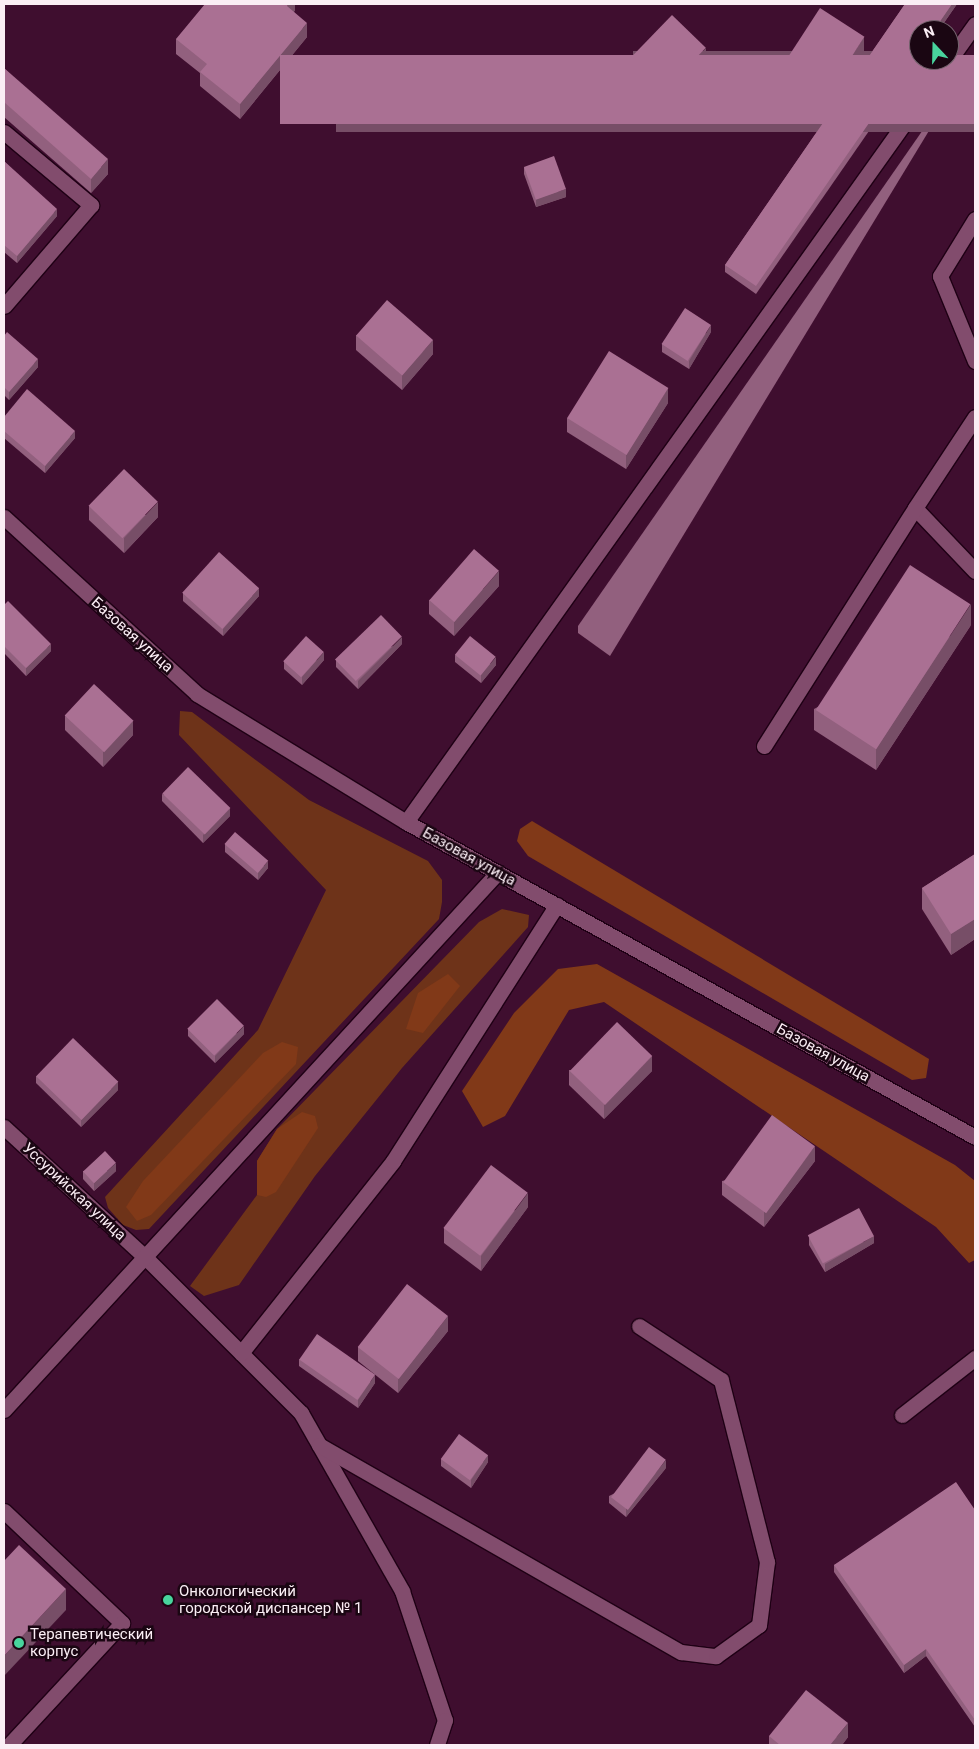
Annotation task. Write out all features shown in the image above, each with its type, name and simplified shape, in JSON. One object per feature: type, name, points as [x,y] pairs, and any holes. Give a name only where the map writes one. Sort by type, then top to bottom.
[{"type":"street","points":[[406,822],[975,24]]},
{"type":"street","points":[[4,132],[91,205],[5,301]]},
{"type":"street","points":[[975,220],[940,276],[975,361]]},
{"type":"street","points":[[764,746],[975,417]]},
{"type":"street","points":[[915,508],[975,571]]},
{"type":"street","name":"Базовая улица","points":[[4,517],[197,694],[406,822],[975,1137]]},
{"type":"street","points":[[4,1410],[498,872]]},
{"type":"street","points":[[241,1353],[393,1161],[557,905]]},
{"type":"street","name":"Уссурийская улица","points":[[4,1127],[145,1257],[301,1413],[402,1591],[445,1720],[437,1745]]},
{"type":"street","points":[[319,1445],[681,1652],[716,1656],[759,1625],[767,1562],[720,1380],[639,1326]]},
{"type":"street","points":[[902,1415],[975,1358]]},
{"type":"street","points":[[4,1511],[122,1623],[9,1745]]},
{"type":"shaded area","points":[[180,711],[192,712],[309,800],[428,861],[442,880],[442,902],[439,919],[149,1229],[136,1230],[123,1225],[108,1208],[105,1197],[258,1030],[326,890],[179,735]]},
{"type":"shaded area","points":[[532,821],[929,1059],[926,1078],[912,1080],[528,856],[517,841],[520,829]]},
{"type":"shaded area","points":[[502,909],[529,915],[528,927],[402,1068],[315,1176],[239,1285],[204,1296],[190,1286],[257,1195],[257,1161],[277,1129],[479,922]]},
{"type":"shaded area","points":[[597,964],[955,1165],[975,1181],[975,1260],[969,1263],[936,1227],[604,1002],[569,1010],[505,1116],[483,1127],[462,1091],[514,1013],[558,969]]},
{"type":"shaded area","points":[[448,974],[460,986],[423,1033],[406,1029],[418,993]]},
{"type":"shaded area","points":[[282,1042],[298,1047],[296,1064],[151,1215],[137,1221],[126,1207],[143,1181],[263,1053]]},
{"type":"shaded area","points":[[302,1112],[315,1116],[318,1128],[276,1192],[266,1197],[257,1195],[257,1161],[277,1129]]},
{"type":"building","points":[[205,4],[289,4],[287,6],[307,23],[240,104],[200,72],[207,64],[176,39]]},
{"type":"building","points":[[905,4],[952,4],[941,20],[909,20],[909,65],[756,286],[725,265]]},
{"type":"building","points":[[820,8],[864,37],[830,90],[786,61]]},
{"type":"building","points":[[672,15],[706,48],[651,104],[617,72]]},
{"type":"building","points":[[280,55],[909,55],[909,70],[959,70],[959,55],[975,55],[975,124],[280,124]]},
{"type":"building","points":[[4,68],[108,159],[91,179],[4,102]]},
{"type":"building","points":[[554,156],[566,189],[536,200],[524,167]]},
{"type":"building","points":[[4,161],[57,209],[17,256],[4,245]]},
{"type":"building","points":[[387,300],[433,340],[402,375],[356,335]]},
{"type":"building","points":[[685,308],[711,325],[688,361],[662,344]]},
{"type":"building","points":[[7,332],[38,359],[9,392],[4,387],[4,336]]},
{"type":"building","points":[[609,351],[668,388],[626,455],[567,418]]},
{"type":"building","points":[[27,389],[75,431],[45,466],[4,431],[4,417]]},
{"type":"building","points":[[124,469],[158,502],[122,538],[89,506]]},
{"type":"building","points":[[474,549],[499,571],[454,622],[429,600]]},
{"type":"building","points":[[219,552],[259,588],[222,629],[182,593]]},
{"type":"building","points":[[910,565],[970,604],[876,749],[816,710]]},
{"type":"building","points":[[8,601],[51,644],[26,668],[4,646],[4,605]]},
{"type":"building","points":[[381,615],[402,637],[356,681],[335,659]]},
{"type":"building","points":[[306,636],[324,652],[301,677],[283,661]]},
{"type":"building","points":[[470,636],[496,657],[481,675],[455,655]]},
{"type":"building","points":[[94,684],[133,721],[104,752],[65,715]]},
{"type":"building","points":[[188,767],[230,808],[205,835],[162,794]]},
{"type":"building","points":[[235,832],[268,861],[258,873],[225,844]]},
{"type":"building","points":[[975,854],[975,919],[951,934],[922,888]]},
{"type":"building","points":[[217,999],[244,1026],[214,1056],[187,1029]]},
{"type":"building","points":[[617,1022],[652,1056],[605,1105],[570,1071]]},
{"type":"building","points":[[73,1038],[118,1082],[82,1120],[36,1076]]},
{"type":"building","points":[[772,1115],[815,1146],[766,1213],[723,1182]]},
{"type":"building","points":[[105,1151],[116,1163],[94,1183],[83,1171]]},
{"type":"building","points":[[491,1165],[528,1193],[480,1256],[443,1228]]},
{"type":"building","points":[[859,1208],[874,1236],[823,1263],[808,1235]]},
{"type":"building","points":[[407,1284],[448,1316],[399,1379],[358,1347]]},
{"type":"building","points":[[317,1334],[375,1375],[357,1400],[299,1359]]},
{"type":"building","points":[[459,1434],[488,1455],[470,1480],[441,1459]]},
{"type":"building","points":[[649,1447],[666,1460],[628,1510],[611,1497]]},
{"type":"building","points":[[956,1482],[975,1510],[975,1720],[926,1649],[904,1665],[834,1565]]},
{"type":"building","name":"Терапевтический корпус","points":[[19,1545],[66,1589],[4,1656],[4,1561]]},
{"type":"building","points":[[806,1690],[848,1723],[830,1745],[780,1745],[769,1736]]},
{"type":"place","name":"Онкологический городской диспансер № 1","points":[[168,1600]]},
{"type":"place","name":"Терапевтический корпус","points":[[19,1643]]}]
